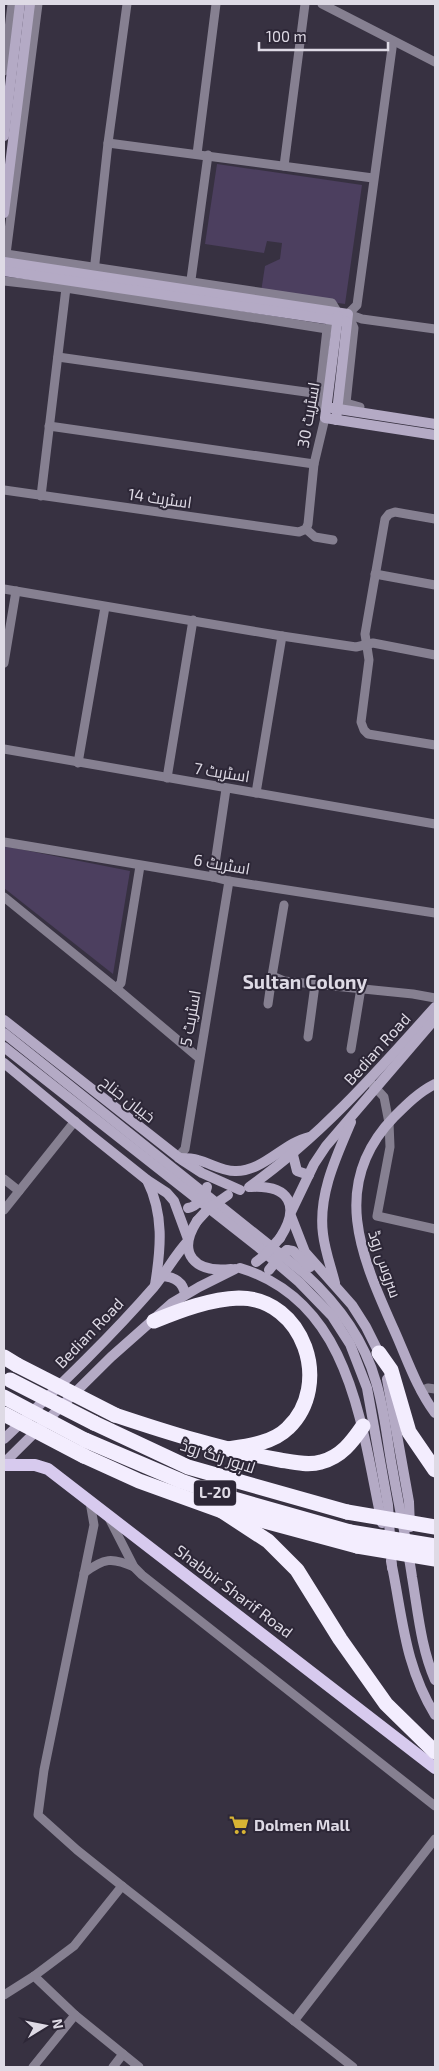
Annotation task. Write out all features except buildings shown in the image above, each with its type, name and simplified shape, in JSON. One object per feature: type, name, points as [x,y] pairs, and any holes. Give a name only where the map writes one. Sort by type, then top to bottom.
[{"type":"highway","points":[[154,1320],[203,1304],[239,1298],[259,1301],[288,1319],[297,1330],[303,1341],[310,1363],[308,1392],[302,1410],[287,1429],[275,1436],[248,1446],[228,1450]]},
{"type":"highway","points":[[379,1353],[391,1370],[409,1432],[433,1468]]},
{"type":"highway","points":[[10,1361],[115,1415],[168,1433],[228,1450],[291,1462],[320,1463],[334,1457],[348,1447],[363,1426]]},
{"type":"highway","name":"لاہور رنگ روڈ","points":[[7,1378],[94,1424],[188,1467],[347,1512],[435,1527]]},
{"type":"highway","name":"L-20","points":[[4,1397],[85,1440],[182,1481],[227,1497],[350,1532],[435,1546]]},
{"type":"highway","points":[[4,1414],[84,1456],[139,1481],[222,1511],[357,1546],[435,1559]]},
{"type":"highway","points":[[222,1511],[268,1541],[296,1570],[340,1639],[386,1704],[435,1752]]},
{"type":"highway","points":[[370,1682],[401,1713],[435,1742]]},
{"type":"main road","points":[[4,136],[20,4]]},
{"type":"main road","points":[[4,213],[30,4]]},
{"type":"main road","points":[[5,258],[190,285],[343,318]]},
{"type":"main road","points":[[4,271],[343,318]]},
{"type":"main road","name":"اسٹریٹ 30","points":[[324,418],[343,318]]},
{"type":"main road","name":"اسٹریٹ 30","points":[[340,411],[343,318]]},
{"type":"main road","points":[[326,407],[435,435]]},
{"type":"main road","points":[[324,418],[340,411],[435,424]]},
{"type":"main road","name":"Bedian Road","points":[[244,1189],[293,1155],[372,1084],[435,1007]]},
{"type":"main road","points":[[4,1063],[146,1180],[161,1188],[174,1201],[192,1256],[200,1266],[217,1270],[238,1268],[256,1262],[280,1238],[309,1175],[326,1146],[355,1112],[372,1084],[435,1019]]},
{"type":"main road","name":"خیبان جناح","points":[[4,1020],[180,1159],[202,1173],[244,1189]]},
{"type":"main road","points":[[4,1033],[304,1273],[324,1291],[340,1311],[362,1346],[377,1384],[412,1573],[422,1639],[429,1667],[435,1680]]},
{"type":"main road","points":[[4,1047],[242,1234],[299,1282],[332,1316],[350,1344],[367,1388],[388,1506],[392,1568]]},
{"type":"main road","name":"سروس روڈ","points":[[435,1084],[415,1096],[389,1123],[372,1146],[361,1173],[356,1200],[357,1228],[368,1271],[421,1391],[435,1413]]},
{"type":"main road","points":[[336,1285],[326,1248],[322,1216],[325,1193],[332,1169],[355,1112]]},
{"type":"main road","points":[[174,1201],[179,1201],[188,1208],[193,1207],[201,1200],[207,1187],[204,1180],[184,1167],[180,1159],[197,1160],[226,1170],[241,1170],[258,1165],[300,1139],[311,1137]]},
{"type":"main road","points":[[293,1155],[293,1163],[297,1171],[309,1175]]},
{"type":"main road","points":[[146,1180],[153,1192],[161,1234],[155,1286]]},
{"type":"main road","points":[[188,1240],[197,1221],[214,1204],[228,1195],[244,1189],[266,1187],[277,1190],[286,1198],[303,1248],[313,1263],[336,1285],[363,1322],[379,1353],[389,1392],[409,1502],[412,1573]]},
{"type":"main road","name":"Bedian Road","points":[[4,1439],[64,1381],[155,1286],[188,1240]]},
{"type":"main road","points":[[308,1312],[308,1306],[303,1300],[271,1274],[269,1270],[282,1254],[288,1250],[293,1251],[315,1271],[326,1275]]},
{"type":"main road","points":[[238,1268],[267,1277],[288,1291],[325,1333],[340,1358],[351,1384],[363,1426],[409,1658],[424,1696],[435,1715]]},
{"type":"main road","name":"Bedian Road","points":[[4,1464],[112,1357],[172,1303],[238,1268]]},
{"type":"main road","points":[[162,1276],[170,1276],[177,1280],[186,1294]]},
{"type":"main road","name":"Shabbir Sharif Road","points":[[4,1464],[35,1465],[48,1469],[435,1768]]},
{"type":"street","points":[[4,71],[12,4]]},
{"type":"street","points":[[5,258],[38,4]]},
{"type":"street","points":[[94,271],[108,143],[127,4]]},
{"type":"street","points":[[197,154],[216,4]]},
{"type":"street","points":[[284,166],[305,4]]},
{"type":"street","points":[[322,4],[435,62]]},
{"type":"street","points":[[4,281],[66,288],[327,329],[358,304],[373,178],[393,41]]},
{"type":"street","points":[[108,143],[373,178]]},
{"type":"street","points":[[190,285],[208,156]]},
{"type":"street","points":[[41,496],[66,288]]},
{"type":"street","points":[[343,318],[435,329]]},
{"type":"street","points":[[326,407],[321,406],[319,401],[327,329]]},
{"type":"street","points":[[58,357],[320,394]]},
{"type":"street","points":[[340,411],[360,407]]},
{"type":"street","name":"اسٹریٹ 30","points":[[307,526],[314,464],[324,418]]},
{"type":"street","points":[[50,426],[314,464]]},
{"type":"street","name":"اسٹریٹ 14","points":[[4,490],[295,532],[307,526]]},
{"type":"street","points":[[435,519],[396,512],[389,514],[385,519],[366,634],[369,660],[361,722],[368,734],[435,745]]},
{"type":"street","points":[[307,526],[315,536],[332,540]]},
{"type":"street","points":[[375,574],[435,584]]},
{"type":"street","points":[[4,589],[282,636],[356,647],[373,643],[435,655]]},
{"type":"street","points":[[4,663],[16,591]]},
{"type":"street","points":[[78,763],[105,607]]},
{"type":"street","points":[[168,778],[193,620]]},
{"type":"street","points":[[256,793],[282,636]]},
{"type":"street","name":"اسٹریٹ 7","points":[[4,749],[435,824]]},
{"type":"street","points":[[213,877],[226,789]]},
{"type":"street","name":"اسٹریٹ 6","points":[[4,842],[230,881],[435,913]]},
{"type":"street","points":[[116,988],[121,983],[140,866]]},
{"type":"street","name":"اسٹریٹ 5","points":[[180,1159],[185,1149],[230,881]]},
{"type":"street","points":[[4,897],[199,1058]]},
{"type":"street","points":[[268,1004],[284,906]]},
{"type":"street","points":[[272,976],[284,981],[361,988],[435,998]]},
{"type":"street","points":[[308,1037],[315,985]]},
{"type":"street","points":[[351,1049],[361,988]]},
{"type":"street","points":[[372,1084],[384,1097],[389,1123],[390,1147],[377,1216],[435,1229]]},
{"type":"street","points":[[4,1210],[75,1122]]},
{"type":"street","points":[[4,1179],[19,1191]]},
{"type":"street","points":[[421,1391],[428,1388],[435,1389]]},
{"type":"street","points":[[90,1502],[94,1525],[44,1770],[38,1815],[122,1886],[353,2067]]},
{"type":"street","points":[[108,1515],[134,1567]]},
{"type":"street","points":[[84,1573],[97,1563],[109,1560],[116,1560],[134,1567],[158,1588],[435,1806]]},
{"type":"street","points":[[294,2021],[435,1839]]},
{"type":"street","points":[[4,1995],[34,1976],[74,1946],[122,1886]]},
{"type":"street","points":[[34,1976],[75,2015],[139,2067]]},
{"type":"street","points":[[34,2067],[75,2015]]},
{"type":"street","points":[[113,2067],[123,2054]]},
{"type":"shaded area","points":[[217,164],[362,185],[345,304],[261,292],[265,266],[280,259],[282,243],[267,241],[264,253],[205,244]]},
{"type":"shaded area","points":[[4,846],[130,871],[113,974],[4,888]]},
{"type":"place","name":"Dolmen Mall","points":[[239,1825]]},
{"type":"district","name":"Sultan Colony","points":[[305,982]]}]
